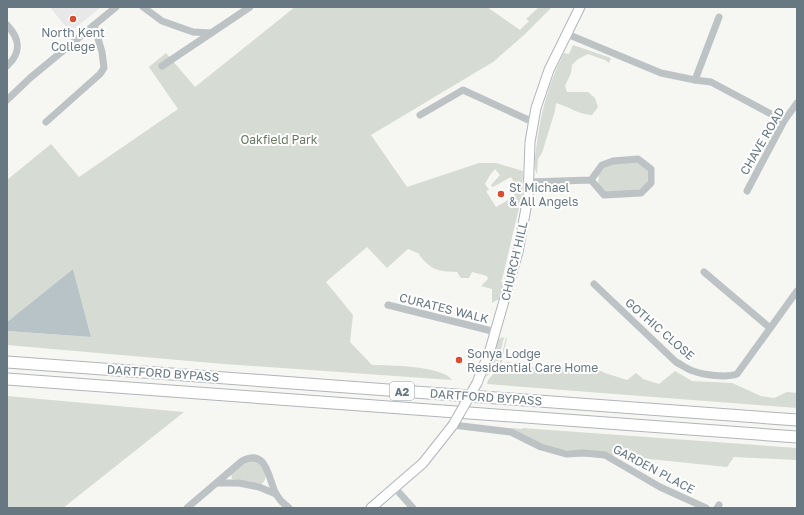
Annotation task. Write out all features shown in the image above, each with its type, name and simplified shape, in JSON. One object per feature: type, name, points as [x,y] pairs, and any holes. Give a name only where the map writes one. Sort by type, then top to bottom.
[{"type":"highway","name":"DARTFORD BYPASS","points":[[7,362],[797,420]]},
{"type":"highway","name":"DARTFORD BYPASS","points":[[7,379],[797,437]]},
{"type":"main road","name":"CHURCH HILL","points":[[371,508],[423,463],[453,425],[477,383],[496,332],[518,252],[527,204],[530,142],[536,108],[546,76],[580,7]]},
{"type":"street","points":[[8,96],[116,7]]},
{"type":"street","points":[[143,7],[162,21],[192,32],[211,33]]},
{"type":"street","points":[[162,66],[250,7]]},
{"type":"street","points":[[695,80],[719,18]]},
{"type":"street","points":[[7,25],[14,33],[18,50],[14,60],[7,66]]},
{"type":"street","points":[[46,122],[100,74],[104,68],[102,52],[94,25]]},
{"type":"street","points":[[567,34],[661,74],[711,82],[784,121]]},
{"type":"street","points":[[420,114],[463,90],[533,122]]},
{"type":"street","name":"CHAVE ROAD","points":[[747,191],[784,121],[797,103]]},
{"type":"street","points":[[638,159],[651,169],[651,183],[641,194],[604,195],[591,180],[602,165],[614,161],[638,159]]},
{"type":"street","points":[[529,182],[591,180]]},
{"type":"street","points":[[704,272],[770,328],[797,291]]},
{"type":"street","name":"GOTHIC CLOSE","points":[[594,284],[676,362],[685,368],[698,373],[724,376],[737,374],[770,328]]},
{"type":"street","name":"CURATES WALK","points":[[388,305],[496,332]]},
{"type":"street","name":"GARDEN PLACE","points":[[453,425],[511,432],[541,448],[566,454],[584,453],[605,455],[660,487],[706,508]]},
{"type":"street","points":[[187,508],[242,461],[248,458],[256,458],[262,461],[276,494],[289,508]]},
{"type":"street","points":[[217,483],[245,484],[276,494]]},
{"type":"street","points":[[395,488],[413,508]]},
{"type":"shaded area","name":"North Kent College","points":[[50,7],[101,7],[70,32]]},
{"type":"shaded area","points":[[73,269],[91,337],[7,331],[7,322]]},
{"type":"green space","name":"Oakfield Park","points":[[295,7],[487,7],[520,30],[529,21],[526,19],[539,7],[552,7],[525,34],[493,62],[371,135],[407,187],[479,163],[496,163],[523,171],[522,195],[501,280],[503,284],[499,299],[492,303],[492,289],[481,286],[488,279],[487,276],[472,272],[469,278],[461,278],[457,272],[440,270],[432,267],[419,255],[420,254],[408,249],[387,268],[367,247],[326,282],[353,315],[350,342],[372,365],[427,369],[447,375],[452,380],[224,364],[7,345],[7,331],[91,337],[73,269],[7,322],[7,180],[51,144],[79,177],[178,109],[149,67],[166,53],[195,87]],"holes":[[[495,169],[500,175],[491,185],[493,187],[511,177],[518,189],[513,192],[515,196],[496,207],[486,191],[489,190],[485,184]]]},
{"type":"green space","points":[[573,45],[611,58],[609,63],[588,54],[578,59],[572,65],[571,73],[565,86],[567,92],[588,92],[595,98],[598,107],[592,115],[587,115],[556,103],[542,153],[538,159],[537,174],[535,156],[540,124],[549,88],[564,53],[569,54]]},
{"type":"green space","points":[[639,162],[647,168],[647,183],[638,191],[605,193],[598,184],[599,174],[608,164]]},
{"type":"green space","points":[[504,337],[497,367],[486,377],[498,339]]},
{"type":"green space","points":[[506,338],[501,366],[507,362],[543,369],[554,366],[565,368],[594,368],[627,380],[636,373],[643,379],[659,384],[675,371],[692,381],[732,383],[761,396],[774,398],[787,392],[797,393],[797,408],[487,384],[488,380],[500,366]]},
{"type":"green space","points":[[7,396],[184,412],[63,508],[7,508]]},
{"type":"green space","points":[[510,428],[797,448],[797,460],[734,457],[727,467],[611,455],[589,450],[554,449]]},
{"type":"green space","points":[[251,460],[260,462],[266,477],[264,482],[261,484],[232,479],[231,474],[245,462]]},
{"type":"place","name":"North Kent College","points":[[73,19]]},
{"type":"place","name":"St Michael & All Angels","points":[[501,194]]},
{"type":"place","name":"Sonya Lodge Residential Care Home","points":[[459,360]]}]
